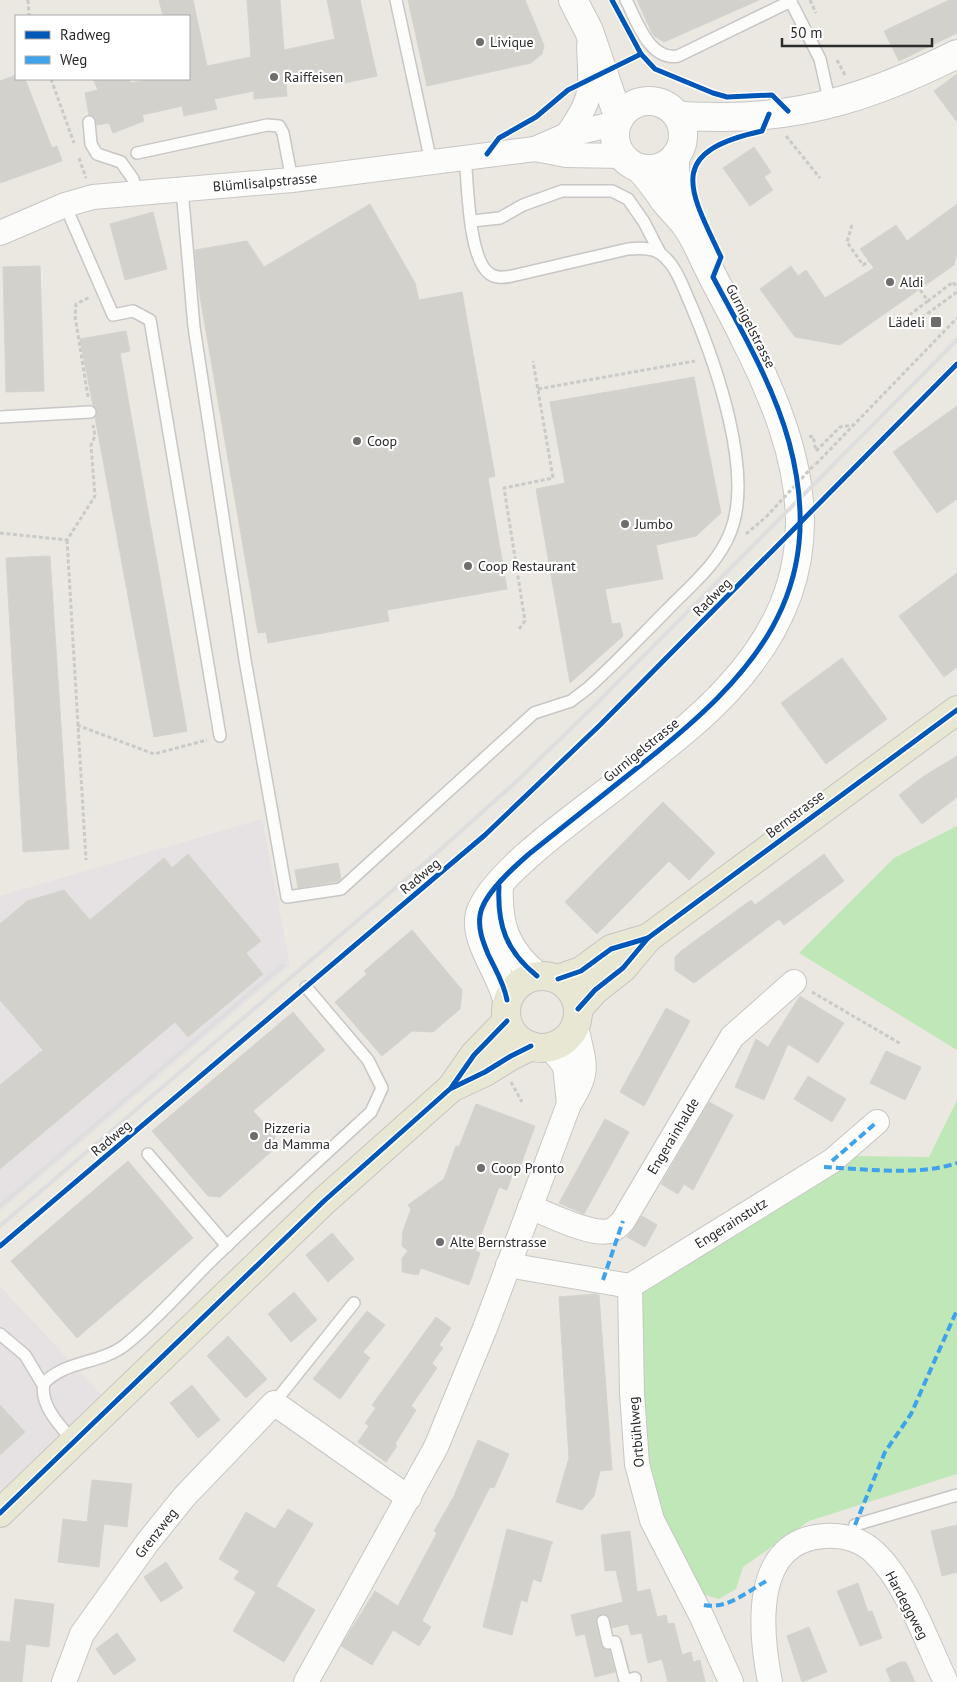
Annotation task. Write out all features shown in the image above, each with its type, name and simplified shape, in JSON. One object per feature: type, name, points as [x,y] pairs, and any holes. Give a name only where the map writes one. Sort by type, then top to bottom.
[{"type":"main road","points":[[573,0],[589,31],[627,82],[649,102]]},
{"type":"main road","points":[[589,31],[618,121],[616,138],[631,162],[657,168],[678,152],[757,116]]},
{"type":"main road","points":[[676,115],[757,116],[830,104],[857,98],[897,83],[957,54]]},
{"type":"main road","points":[[618,121],[631,106],[649,102],[662,104],[676,115],[683,131],[678,152]]},
{"type":"main road","name":"Gurnigelstrasse","points":[[678,152],[675,171],[688,228]]},
{"type":"main road","name":"Gurnigelstrasse","points":[[507,1010],[502,983],[482,937],[480,926],[480,915],[488,898],[509,872],[529,854],[682,732],[727,691],[749,666],[768,636],[783,605],[800,543],[801,506],[789,442],[767,381],[688,228],[631,162]]},
{"type":"main road","name":"Bernstrasse","points":[[577,1018],[591,994],[623,968],[648,938],[957,710]]},
{"type":"main road","points":[[451,1088],[485,1072],[511,1056],[566,1039],[577,1018],[573,992],[518,959],[506,940],[498,906],[498,886]]},
{"type":"main road","name":"Bernstrasse","points":[[547,978],[581,970],[612,949],[648,938]]},
{"type":"main road","points":[[0,1513],[324,1201],[451,1088],[507,1010],[520,982],[547,978]]},
{"type":"main road","points":[[507,1010],[517,1038],[541,1046]]},
{"type":"street","points":[[567,135],[585,109],[589,97],[589,31]]},
{"type":"street","name":"Blümlisalpstrasse","points":[[0,231],[65,205],[93,197],[292,180],[535,148],[567,135],[618,121]]},
{"type":"street","name":"Blümlisalpstrasse","points":[[535,148],[566,155],[631,162]]},
{"type":"street","name":"Engerainhalde","points":[[530,1207],[586,1228],[609,1231],[616,1228],[623,1221],[732,1037],[794,982]]},
{"type":"street","points":[[306,1682],[409,1498],[436,1447],[458,1396],[569,1104],[583,1082],[584,1073],[577,1018]]},
{"type":"street","points":[[541,1046],[565,1066],[569,1104]]},
{"type":"street","name":"Engerainstutz","points":[[630,1286],[832,1161],[877,1122]]},
{"type":"street","points":[[508,1264],[630,1286]]},
{"type":"street","name":"Ortbühlweg","points":[[630,1286],[632,1393],[637,1464],[652,1520],[702,1617],[731,1682]]},
{"type":"street","points":[[274,1403],[409,1498]]},
{"type":"street","name":"Grenzweg","points":[[64,1682],[82,1634],[147,1543],[184,1497],[274,1403]]},
{"type":"street","name":"Hardeggweg","points":[[770,1682],[763,1620],[766,1592],[773,1568],[786,1551],[801,1541],[826,1536],[852,1538],[873,1552],[896,1579],[946,1682]]},
{"type":"lane","points":[[396,0],[430,162]]},
{"type":"lane","points":[[626,0],[654,50],[670,57],[678,56],[790,0],[820,59],[830,104]]},
{"type":"lane","points":[[640,24],[641,8]]},
{"type":"lane","points":[[89,122],[91,144],[97,154],[121,162],[133,179],[137,193]]},
{"type":"lane","points":[[137,153],[267,125],[279,126],[292,180]]},
{"type":"lane","points":[[465,157],[475,248],[481,265],[490,274],[499,278],[628,249],[642,248],[660,253]]},
{"type":"lane","points":[[182,189],[194,327],[245,660],[287,897],[341,890],[534,713],[571,701],[588,688],[714,562],[729,536],[736,507],[737,483],[735,456],[722,390],[705,339],[674,267],[660,253],[644,222],[628,199],[612,191],[562,191],[523,205],[500,218],[472,221]]},
{"type":"lane","points":[[65,205],[113,315],[133,311],[150,320],[220,736]]},
{"type":"lane","points":[[0,417],[90,412]]},
{"type":"lane","points":[[43,1385],[49,1377],[66,1368],[104,1357],[123,1347],[143,1330],[226,1246],[371,1112],[382,1088],[368,1060],[306,987]]},
{"type":"lane","points":[[148,1154],[226,1246]]},
{"type":"lane","name":"Grenzweg","points":[[274,1403],[354,1303]]},
{"type":"lane","points":[[0,1334],[25,1355],[43,1385],[45,1401],[52,1414],[75,1442]]},
{"type":"lane","points":[[852,1538],[855,1525],[957,1495]]},
{"type":"lane","points":[[603,1621],[608,1643],[615,1642],[625,1681],[635,1678],[635,1682]]},
{"type":"path","points":[[28,0],[29,15]]},
{"type":"path","points":[[51,80],[93,197]]},
{"type":"path","points":[[757,116],[820,178]]},
{"type":"path","points":[[852,225],[847,242],[864,265],[869,261]]},
{"type":"path","points":[[953,282],[957,290],[913,324],[908,316],[928,301],[953,282]]},
{"type":"path","points":[[920,290],[928,301]]},
{"type":"path","points":[[86,860],[68,540],[95,496],[91,445],[95,436],[74,316],[76,304],[101,291]]},
{"type":"path","points":[[745,535],[766,517],[957,318]]},
{"type":"path","points":[[519,629],[525,621],[504,488],[553,478],[533,361]]},
{"type":"path","points":[[538,389],[695,361]]},
{"type":"path","points":[[812,436],[816,451],[840,427],[854,425]]},
{"type":"path","points":[[0,533],[68,540]]},
{"type":"path","points":[[77,725],[154,754],[220,736]]},
{"type":"path","points":[[794,982],[901,1044]]},
{"type":"path","points":[[510,1080],[522,1102]]},
{"type":"shaded area","points":[[262,819],[290,965],[0,1211],[0,896]]},
{"type":"shaded area","points":[[0,1286],[112,1407],[0,1513]]},
{"type":"green space","points":[[957,826],[957,1050],[799,953],[894,858]]},
{"type":"green space","points":[[957,1100],[957,1474],[809,1521],[743,1567],[736,1589],[719,1599],[699,1593],[658,1518],[642,1463],[638,1289],[851,1156],[929,1157]]},
{"type":"building","points":[[159,0],[193,0],[207,66],[251,57],[247,0],[280,0],[284,50],[335,39],[327,0],[360,0],[377,76],[345,83],[343,71],[286,84],[287,96],[254,99],[254,91],[214,99],[217,109],[184,116],[182,106],[142,115],[144,121],[113,133],[109,123],[97,125],[95,117],[89,115],[85,93],[98,90],[93,80],[130,80],[131,83],[146,80],[190,80],[190,15],[163,15]]},
{"type":"building","name":"Livique","points":[[408,0],[525,0],[544,46],[542,54],[531,63],[427,86]]},
{"type":"building","points":[[637,0],[759,0],[664,42],[653,35]]},
{"type":"building","points":[[949,0],[957,0],[957,33],[899,61],[884,31]]},
{"type":"building","points":[[957,74],[957,122],[934,91]]},
{"type":"building","points":[[15,75],[15,80],[25,80],[52,148],[57,146],[62,161],[0,183],[0,81]]},
{"type":"building","points":[[754,147],[771,172],[764,177],[773,190],[750,206],[723,168]]},
{"type":"building","name":"Coop","points":[[370,204],[415,283],[419,300],[462,292],[495,476],[488,478],[507,589],[387,610],[389,621],[268,643],[266,632],[258,633],[197,279],[195,250],[247,241],[264,267]]},
{"type":"building","points":[[957,204],[957,253],[954,265],[840,345],[795,337],[760,289],[791,266],[798,276],[806,270],[825,298],[874,268],[860,249],[896,225],[907,241]]},
{"type":"building","points":[[153,212],[167,269],[125,280],[110,224]]},
{"type":"building","points":[[40,266],[44,391],[6,392],[3,267]]},
{"type":"building","points":[[126,331],[130,351],[120,353],[187,731],[154,737],[95,417],[97,411],[93,405],[80,339]]},
{"type":"building","name":"Jumbo","points":[[694,377],[721,513],[696,536],[656,545],[663,579],[605,589],[612,624],[620,623],[623,636],[570,683],[536,489],[565,483],[550,402]]},
{"type":"building","points":[[957,406],[957,499],[937,513],[893,452]]},
{"type":"building","points":[[50,556],[69,849],[23,852],[6,558]]},
{"type":"building","points":[[957,573],[957,667],[944,677],[899,616]]},
{"type":"building","points":[[842,658],[887,719],[826,764],[781,703]]},
{"type":"building","points":[[957,756],[957,797],[922,824],[899,795],[924,776]]},
{"type":"building","points":[[663,802],[715,853],[689,880],[669,861],[597,934],[565,902]]},
{"type":"building","points":[[188,854],[261,941],[246,953],[263,974],[188,1037],[175,1022],[0,1169],[0,1085],[43,1050],[0,1000],[0,924],[27,901],[64,890],[90,920],[164,858],[172,868]]},
{"type":"building","points":[[824,854],[844,881],[784,925],[779,919],[694,983],[675,970],[675,957],[681,951],[751,900],[755,905]]},
{"type":"building","points":[[338,863],[341,879],[339,881],[298,888],[295,870]]},
{"type":"building","points":[[412,930],[462,990],[460,1009],[433,1032],[412,1031],[382,1056],[335,1002],[367,974],[364,971]]},
{"type":"building","points":[[800,996],[844,1023],[818,1063],[788,1044],[764,1100],[735,1087],[756,1039],[768,1047]]},
{"type":"building","points":[[666,1008],[690,1021],[644,1106],[620,1092]]},
{"type":"building","points":[[293,1012],[325,1050],[253,1111],[275,1135],[273,1150],[220,1197],[208,1196],[152,1131]]},
{"type":"building","points":[[886,1051],[921,1067],[905,1100],[870,1083]]},
{"type":"building","points":[[808,1076],[846,1099],[832,1122],[794,1099]]},
{"type":"building","points":[[709,1102],[733,1115],[693,1190],[684,1184],[678,1194],[661,1184]]},
{"type":"building","points":[[476,1104],[535,1126],[518,1172],[514,1170],[507,1190],[499,1187],[475,1251],[480,1253],[469,1285],[421,1268],[418,1275],[402,1272],[402,1258],[408,1251],[402,1246],[403,1231],[411,1209],[408,1205],[444,1179],[456,1146],[459,1147]]},
{"type":"building","points":[[605,1119],[629,1132],[584,1214],[559,1203]]},
{"type":"building","points":[[128,1161],[193,1238],[77,1338],[11,1261]]},
{"type":"building","points":[[642,1216],[657,1225],[645,1247],[627,1237]]},
{"type":"building","points":[[332,1233],[354,1259],[328,1282],[306,1255]]},
{"type":"building","points":[[294,1292],[317,1320],[291,1342],[268,1314]]},
{"type":"building","points":[[599,1295],[612,1470],[600,1471],[594,1496],[582,1510],[556,1502],[569,1458],[559,1297]]},
{"type":"building","points":[[367,1311],[385,1325],[363,1352],[370,1358],[340,1399],[313,1379]]},
{"type":"building","points":[[436,1317],[451,1328],[439,1345],[443,1348],[432,1363],[437,1368],[411,1406],[416,1410],[395,1444],[397,1446],[386,1462],[358,1442],[369,1426],[365,1423],[376,1408],[372,1405]]},
{"type":"building","points":[[228,1336],[267,1379],[246,1398],[207,1356]]},
{"type":"building","points":[[192,1385],[220,1420],[198,1438],[170,1403]]},
{"type":"building","points":[[0,1405],[25,1432],[0,1455]]},
{"type":"building","points":[[478,1440],[509,1454],[494,1488],[490,1487],[422,1621],[431,1627],[419,1646],[393,1630],[372,1665],[341,1646],[375,1591],[398,1606],[437,1533],[434,1531],[454,1496]]},
{"type":"building","points":[[92,1480],[132,1484],[127,1527],[104,1524],[99,1567],[58,1562],[63,1519],[87,1522]]},
{"type":"building","points":[[288,1509],[313,1524],[276,1586],[315,1610],[284,1662],[233,1631],[256,1592],[234,1579],[239,1571],[219,1559],[246,1512],[275,1529]]},
{"type":"building","points":[[957,1525],[957,1572],[942,1576],[931,1531]]},
{"type":"building","points":[[507,1529],[553,1542],[541,1582],[533,1579],[527,1602],[521,1600],[512,1635],[483,1627]]},
{"type":"building","points":[[630,1531],[637,1592],[650,1589],[657,1617],[666,1615],[668,1624],[674,1623],[682,1655],[691,1652],[693,1662],[700,1660],[705,1682],[668,1682],[662,1659],[648,1663],[642,1633],[631,1635],[628,1624],[612,1628],[609,1616],[605,1614],[598,1616],[596,1623],[601,1645],[605,1650],[609,1650],[615,1672],[595,1677],[585,1634],[576,1636],[571,1615],[623,1602],[616,1570],[605,1571],[601,1535]]},
{"type":"building","points":[[166,1562],[183,1588],[161,1602],[144,1577]]},
{"type":"building","points":[[858,1583],[868,1612],[872,1611],[882,1638],[860,1646],[837,1591]]},
{"type":"building","points":[[15,1599],[54,1604],[49,1647],[26,1644],[22,1682],[0,1682],[0,1641],[10,1642]]},
{"type":"building","points":[[809,1627],[827,1672],[802,1682],[787,1636]]},
{"type":"building","points":[[117,1633],[136,1660],[114,1675],[96,1649]]},
{"type":"building","points":[[900,1662],[906,1662],[915,1682],[891,1682],[886,1669]]},
{"type":"railway","points":[[0,1226],[440,850],[517,781],[593,707],[957,340]]},
{"type":"railway","points":[[0,1206],[283,965]]},
{"type":"marked path","points":[[832,1161],[877,1122]]},
{"type":"marked path","points":[[824,1167],[909,1171],[957,1163]]},
{"type":"marked path","points":[[603,1280],[623,1221]]},
{"type":"marked path","points":[[855,1525],[885,1452],[911,1414],[957,1310]]},
{"type":"marked path","points":[[704,1605],[713,1606],[729,1602],[768,1580]]},
{"type":"cycle path","points":[[612,0],[641,54],[655,69],[727,97],[772,95],[788,111]]},
{"type":"cycle path","points":[[487,154],[499,138],[536,117],[568,90],[641,54]]},
{"type":"cycle path","points":[[507,1000],[502,982],[488,954],[480,931],[480,916],[486,899],[515,866],[682,731],[718,698],[748,664],[772,627],[790,587],[799,544],[799,496],[789,442],[765,378],[713,277],[721,257],[700,210],[694,191],[693,175],[698,161],[711,150],[732,140],[762,131],[769,114]]},
{"type":"cycle path","name":"Radweg","points":[[0,1246],[485,835],[600,725],[957,364]]},
{"type":"cycle path","points":[[578,1009],[595,990],[623,968],[648,938],[957,710]]},
{"type":"cycle path","points":[[499,886],[500,913],[506,936],[518,957],[537,976]]},
{"type":"cycle path","points":[[558,979],[581,971],[611,949],[648,938]]},
{"type":"cycle path","points":[[0,1513],[324,1201],[451,1088],[474,1055],[507,1021]]},
{"type":"cycle path","points":[[452,1088],[531,1046]]},
{"type":"place","name":"Livique","points":[[480,42]]},
{"type":"place","name":"Raiffeisen","points":[[274,77]]},
{"type":"place","name":"Aldi","points":[[890,282]]},
{"type":"place","name":"Lädeli","points":[[936,322]]},
{"type":"place","name":"Coop","points":[[357,441]]},
{"type":"place","name":"Jumbo","points":[[625,524]]},
{"type":"place","name":"Coop Restaurant","points":[[468,566]]},
{"type":"place","name":"Pizzeria da Mamma","points":[[254,1136]]},
{"type":"place","name":"Coop Pronto","points":[[481,1168]]},
{"type":"place","name":"Alte Bernstrasse","points":[[440,1242]]}]
